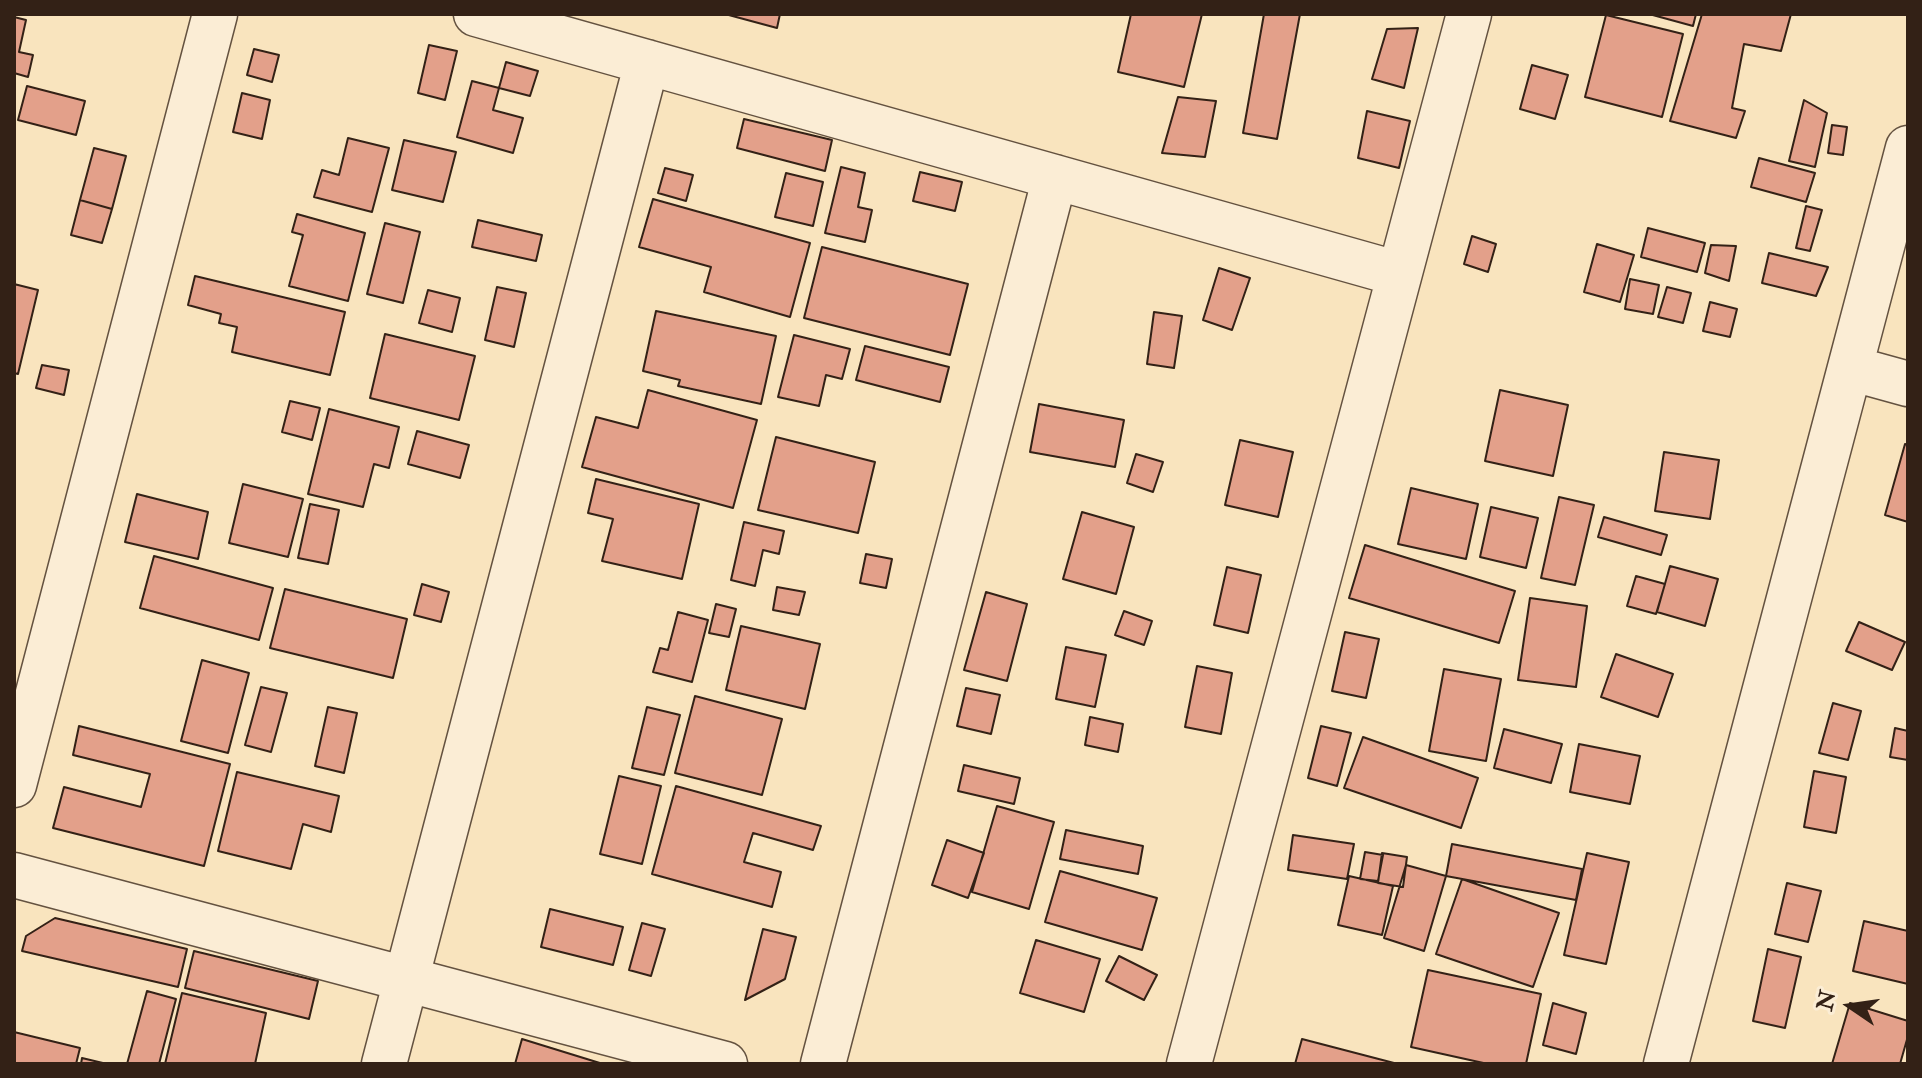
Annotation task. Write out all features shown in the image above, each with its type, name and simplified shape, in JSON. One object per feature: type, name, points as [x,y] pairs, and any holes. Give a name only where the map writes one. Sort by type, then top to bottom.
[{"type":"street","points":[[14,785],[215,14]]},
{"type":"street","points":[[476,14],[1399,274]]},
{"type":"street","points":[[1189,1064],[1469,14]]},
{"type":"street","points":[[384,1064],[647,62]]},
{"type":"street","points":[[1666,1064],[1908,148]]},
{"type":"street","points":[[823,1064],[1055,177]]},
{"type":"street","points":[[1850,368],[1908,384]]},
{"type":"street","points":[[14,875],[725,1064]]},
{"type":"building","points":[[725,14],[780,14],[777,28]]},
{"type":"building","points":[[1131,14],[1202,14],[1184,87],[1118,72]]},
{"type":"building","points":[[1264,14],[1300,14],[1277,139],[1243,133]]},
{"type":"building","points":[[1649,14],[1696,14],[1693,26]]},
{"type":"building","points":[[1702,14],[1791,14],[1781,51],[1744,44],[1732,108],[1745,111],[1736,138],[1670,121]]},
{"type":"building","points":[[1606,15],[1683,34],[1662,117],[1585,97]]},
{"type":"building","points":[[14,17],[26,20],[19,52],[33,55],[28,77],[14,73]]},
{"type":"building","points":[[1418,28],[1404,88],[1372,79],[1387,29]]},
{"type":"building","points":[[429,45],[457,51],[445,100],[418,93]]},
{"type":"building","points":[[254,49],[279,55],[272,82],[247,75]]},
{"type":"building","points":[[506,62],[538,71],[530,96],[499,88]]},
{"type":"building","points":[[1532,65],[1568,75],[1555,119],[1520,109]]},
{"type":"building","points":[[472,81],[499,88],[493,110],[523,118],[513,153],[457,137]]},
{"type":"building","points":[[27,86],[85,101],[76,135],[18,120]]},
{"type":"building","points":[[242,93],[270,100],[262,139],[233,132]]},
{"type":"building","points":[[1178,97],[1216,101],[1205,157],[1162,153]]},
{"type":"building","points":[[1804,100],[1827,113],[1815,167],[1789,161]]},
{"type":"building","points":[[1367,111],[1410,121],[1399,168],[1358,158]]},
{"type":"building","points":[[744,119],[832,140],[825,171],[737,148]]},
{"type":"building","points":[[1832,125],[1847,127],[1843,155],[1828,153]]},
{"type":"building","points":[[348,138],[389,148],[372,212],[314,197],[322,170],[339,175]]},
{"type":"building","points":[[404,140],[456,152],[443,202],[392,190]]},
{"type":"building","points":[[94,148],[126,156],[112,209],[80,200]]},
{"type":"building","points":[[1759,158],[1815,173],[1806,202],[1751,187]]},
{"type":"building","points":[[841,167],[865,173],[858,207],[872,210],[865,242],[825,233]]},
{"type":"building","points":[[665,168],[693,175],[686,201],[658,193]]},
{"type":"building","points":[[920,172],[962,182],[955,211],[913,201]]},
{"type":"building","points":[[786,173],[823,182],[813,226],[775,217]]},
{"type":"building","points":[[653,199],[810,243],[790,317],[704,292],[711,267],[639,247]]},
{"type":"building","points":[[80,200],[112,209],[102,243],[71,235]]},
{"type":"building","points":[[1806,206],[1822,210],[1810,251],[1796,248]]},
{"type":"building","points":[[297,214],[365,233],[348,301],[289,286],[303,235],[292,232]]},
{"type":"building","points":[[478,220],[542,235],[536,261],[472,247]]},
{"type":"building","points":[[385,223],[420,232],[403,303],[367,294]]},
{"type":"building","points":[[1648,228],[1705,243],[1697,272],[1641,257]]},
{"type":"building","points":[[1472,236],[1496,244],[1488,272],[1464,264]]},
{"type":"building","points":[[1597,244],[1634,255],[1620,302],[1584,292]]},
{"type":"building","points":[[1711,245],[1736,246],[1729,281],[1705,273]]},
{"type":"building","points":[[822,247],[968,284],[950,355],[804,318]]},
{"type":"building","points":[[1769,253],[1828,267],[1816,296],[1762,283]]},
{"type":"building","points":[[1219,268],[1250,278],[1232,330],[1203,320]]},
{"type":"building","points":[[195,276],[345,312],[330,375],[232,352],[237,327],[219,323],[221,314],[188,305]]},
{"type":"building","points":[[1630,279],[1659,285],[1653,314],[1625,309]]},
{"type":"building","points":[[14,284],[38,290],[18,374],[14,373]]},
{"type":"building","points":[[497,287],[526,293],[514,347],[485,340]]},
{"type":"building","points":[[1667,287],[1691,293],[1683,323],[1658,317]]},
{"type":"building","points":[[428,290],[460,298],[452,332],[419,323]]},
{"type":"building","points":[[1710,302],[1737,309],[1730,337],[1703,331]]},
{"type":"building","points":[[656,311],[776,336],[761,404],[678,386],[680,380],[643,371]]},
{"type":"building","points":[[1154,312],[1182,316],[1174,368],[1147,364]]},
{"type":"building","points":[[385,334],[475,356],[459,420],[370,398]]},
{"type":"building","points":[[794,335],[850,349],[842,379],[826,375],[819,406],[778,397]]},
{"type":"building","points":[[865,346],[949,367],[940,402],[856,380]]},
{"type":"building","points":[[42,365],[69,370],[64,395],[36,388]]},
{"type":"building","points":[[648,390],[757,420],[733,508],[582,467],[596,417],[638,428]]},
{"type":"building","points":[[1500,390],[1568,405],[1553,476],[1485,461]]},
{"type":"building","points":[[290,401],[320,408],[312,440],[282,432]]},
{"type":"building","points":[[1039,404],[1124,420],[1115,467],[1030,452]]},
{"type":"building","points":[[329,409],[399,427],[389,468],[374,464],[363,507],[308,494]]},
{"type":"building","points":[[417,431],[469,445],[460,478],[408,464]]},
{"type":"building","points":[[776,437],[875,462],[858,533],[758,510]]},
{"type":"building","points":[[1240,440],[1293,452],[1278,517],[1225,505]]},
{"type":"building","points":[[1905,444],[1908,445],[1908,522],[1885,515]]},
{"type":"building","points":[[1664,452],[1719,460],[1710,519],[1655,511]]},
{"type":"building","points":[[1136,454],[1163,462],[1153,492],[1127,483]]},
{"type":"building","points":[[596,479],[699,504],[682,579],[602,561],[613,519],[588,513]]},
{"type":"building","points":[[243,484],[303,499],[288,557],[229,543]]},
{"type":"building","points":[[1411,488],[1478,504],[1466,559],[1398,544]]},
{"type":"building","points":[[137,494],[208,512],[198,559],[125,542]]},
{"type":"building","points":[[1559,497],[1594,505],[1575,585],[1541,578]]},
{"type":"building","points":[[310,504],[339,510],[328,564],[298,558]]},
{"type":"building","points":[[1491,507],[1538,518],[1526,568],[1480,557]]},
{"type":"building","points":[[1082,512],[1134,527],[1116,594],[1063,579]]},
{"type":"building","points":[[1604,517],[1667,535],[1661,555],[1598,537]]},
{"type":"building","points":[[744,522],[784,531],[779,554],[763,550],[755,586],[731,580]]},
{"type":"building","points":[[1365,545],[1515,591],[1499,643],[1349,598]]},
{"type":"building","points":[[866,554],[892,559],[886,588],[860,583]]},
{"type":"building","points":[[154,556],[273,588],[259,640],[140,608]]},
{"type":"building","points":[[1670,566],[1718,579],[1705,626],[1657,612]]},
{"type":"building","points":[[1227,567],[1261,575],[1248,633],[1214,625]]},
{"type":"building","points":[[1636,576],[1665,584],[1656,614],[1627,606]]},
{"type":"building","points":[[422,584],[449,592],[441,622],[414,615]]},
{"type":"building","points":[[777,587],[805,592],[799,615],[773,610]]},
{"type":"building","points":[[285,589],[407,619],[393,678],[270,648]]},
{"type":"building","points":[[986,592],[1027,604],[1007,681],[964,670]]},
{"type":"building","points":[[1530,598],[1587,606],[1576,687],[1518,680]]},
{"type":"building","points":[[716,604],[736,609],[729,637],[709,633]]},
{"type":"building","points":[[1124,611],[1152,621],[1144,645],[1115,635]]},
{"type":"building","points":[[678,612],[708,620],[692,682],[653,672],[660,648],[668,650]]},
{"type":"building","points":[[1859,622],[1905,642],[1892,670],[1846,651]]},
{"type":"building","points":[[741,626],[820,644],[805,709],[726,690]]},
{"type":"building","points":[[1345,632],[1379,639],[1366,698],[1332,691]]},
{"type":"building","points":[[1066,647],[1106,655],[1095,707],[1056,699]]},
{"type":"building","points":[[1616,654],[1673,674],[1658,717],[1601,697]]},
{"type":"building","points":[[202,660],[249,673],[228,753],[181,741]]},
{"type":"building","points":[[1197,666],[1232,673],[1221,734],[1185,727]]},
{"type":"building","points":[[1444,669],[1501,679],[1486,761],[1429,751]]},
{"type":"building","points":[[261,687],[287,693],[271,752],[245,745]]},
{"type":"building","points":[[966,688],[1000,695],[991,734],[957,726]]},
{"type":"building","points":[[695,696],[782,719],[762,795],[675,773]]},
{"type":"building","points":[[1833,703],[1861,711],[1848,760],[1819,753]]},
{"type":"building","points":[[328,707],[357,713],[344,773],[315,766]]},
{"type":"building","points":[[647,707],[680,715],[664,775],[632,768]]},
{"type":"building","points":[[1090,717],[1123,724],[1118,752],[1085,745]]},
{"type":"building","points":[[79,726],[230,764],[204,866],[53,828],[64,787],[141,807],[150,774],[73,755]]},
{"type":"building","points":[[1321,726],[1351,733],[1337,786],[1308,778]]},
{"type":"building","points":[[1895,728],[1908,731],[1908,760],[1890,757]]},
{"type":"building","points":[[1504,729],[1562,744],[1551,783],[1494,768]]},
{"type":"building","points":[[1363,737],[1478,778],[1461,828],[1344,788]]},
{"type":"building","points":[[1579,744],[1640,756],[1630,804],[1570,792]]},
{"type":"building","points":[[964,765],[1020,778],[1014,804],[958,791]]},
{"type":"building","points":[[1814,771],[1846,777],[1836,833],[1804,827]]},
{"type":"building","points":[[237,772],[339,796],[331,832],[303,824],[291,869],[218,851]]},
{"type":"building","points":[[619,776],[661,786],[642,864],[600,854]]},
{"type":"building","points":[[676,786],[821,826],[813,850],[753,833],[744,862],[781,872],[772,907],[652,874]]},
{"type":"building","points":[[997,806],[1054,822],[1029,909],[972,892]]},
{"type":"building","points":[[1066,830],[1143,846],[1138,874],[1060,859]]},
{"type":"building","points":[[1293,835],[1354,844],[1347,879],[1288,870]]},
{"type":"building","points":[[947,840],[984,853],[968,898],[932,885]]},
{"type":"building","points":[[1452,844],[1582,869],[1576,900],[1446,876]]},
{"type":"building","points":[[1365,852],[1383,855],[1378,881],[1360,879]]},
{"type":"building","points":[[1382,853],[1407,857],[1403,887],[1378,883]]},
{"type":"building","points":[[1587,853],[1629,862],[1606,964],[1564,955]]},
{"type":"building","points":[[1406,865],[1446,876],[1424,951],[1384,938]]},
{"type":"building","points":[[1060,871],[1157,898],[1142,950],[1045,922]]},
{"type":"building","points":[[1349,876],[1393,886],[1382,935],[1338,925]]},
{"type":"building","points":[[1462,879],[1559,913],[1533,987],[1436,954]]},
{"type":"building","points":[[1787,883],[1821,891],[1808,942],[1775,934]]},
{"type":"building","points":[[550,909],[623,927],[613,965],[541,947]]},
{"type":"building","points":[[55,918],[187,949],[178,987],[22,951],[26,936]]},
{"type":"building","points":[[1864,921],[1908,931],[1908,984],[1853,971]]},
{"type":"building","points":[[642,923],[665,929],[651,976],[629,970]]},
{"type":"building","points":[[763,929],[796,937],[785,979],[745,1000]]},
{"type":"building","points":[[1036,940],[1100,959],[1084,1012],[1020,993]]},
{"type":"building","points":[[1768,949],[1801,957],[1785,1028],[1753,1021]]},
{"type":"building","points":[[194,951],[318,981],[309,1019],[185,988]]},
{"type":"building","points":[[1119,956],[1157,975],[1144,1000],[1106,981]]},
{"type":"building","points":[[1428,970],[1541,994],[1526,1064],[1488,1064],[1411,1047]]},
{"type":"building","points":[[147,991],[176,999],[159,1064],[127,1064]]},
{"type":"building","points":[[182,993],[266,1013],[255,1064],[165,1064]]},
{"type":"building","points":[[1553,1003],[1586,1013],[1576,1054],[1543,1045]]},
{"type":"building","points":[[1850,1003],[1908,1021],[1908,1036],[1900,1064],[1832,1064]]},
{"type":"building","points":[[14,1032],[80,1048],[76,1064],[14,1064]]},
{"type":"building","points":[[522,1039],[603,1064],[515,1064]]},
{"type":"building","points":[[1302,1039],[1394,1063],[1295,1064]]},
{"type":"building","points":[[82,1058],[107,1064],[81,1064]]}]
